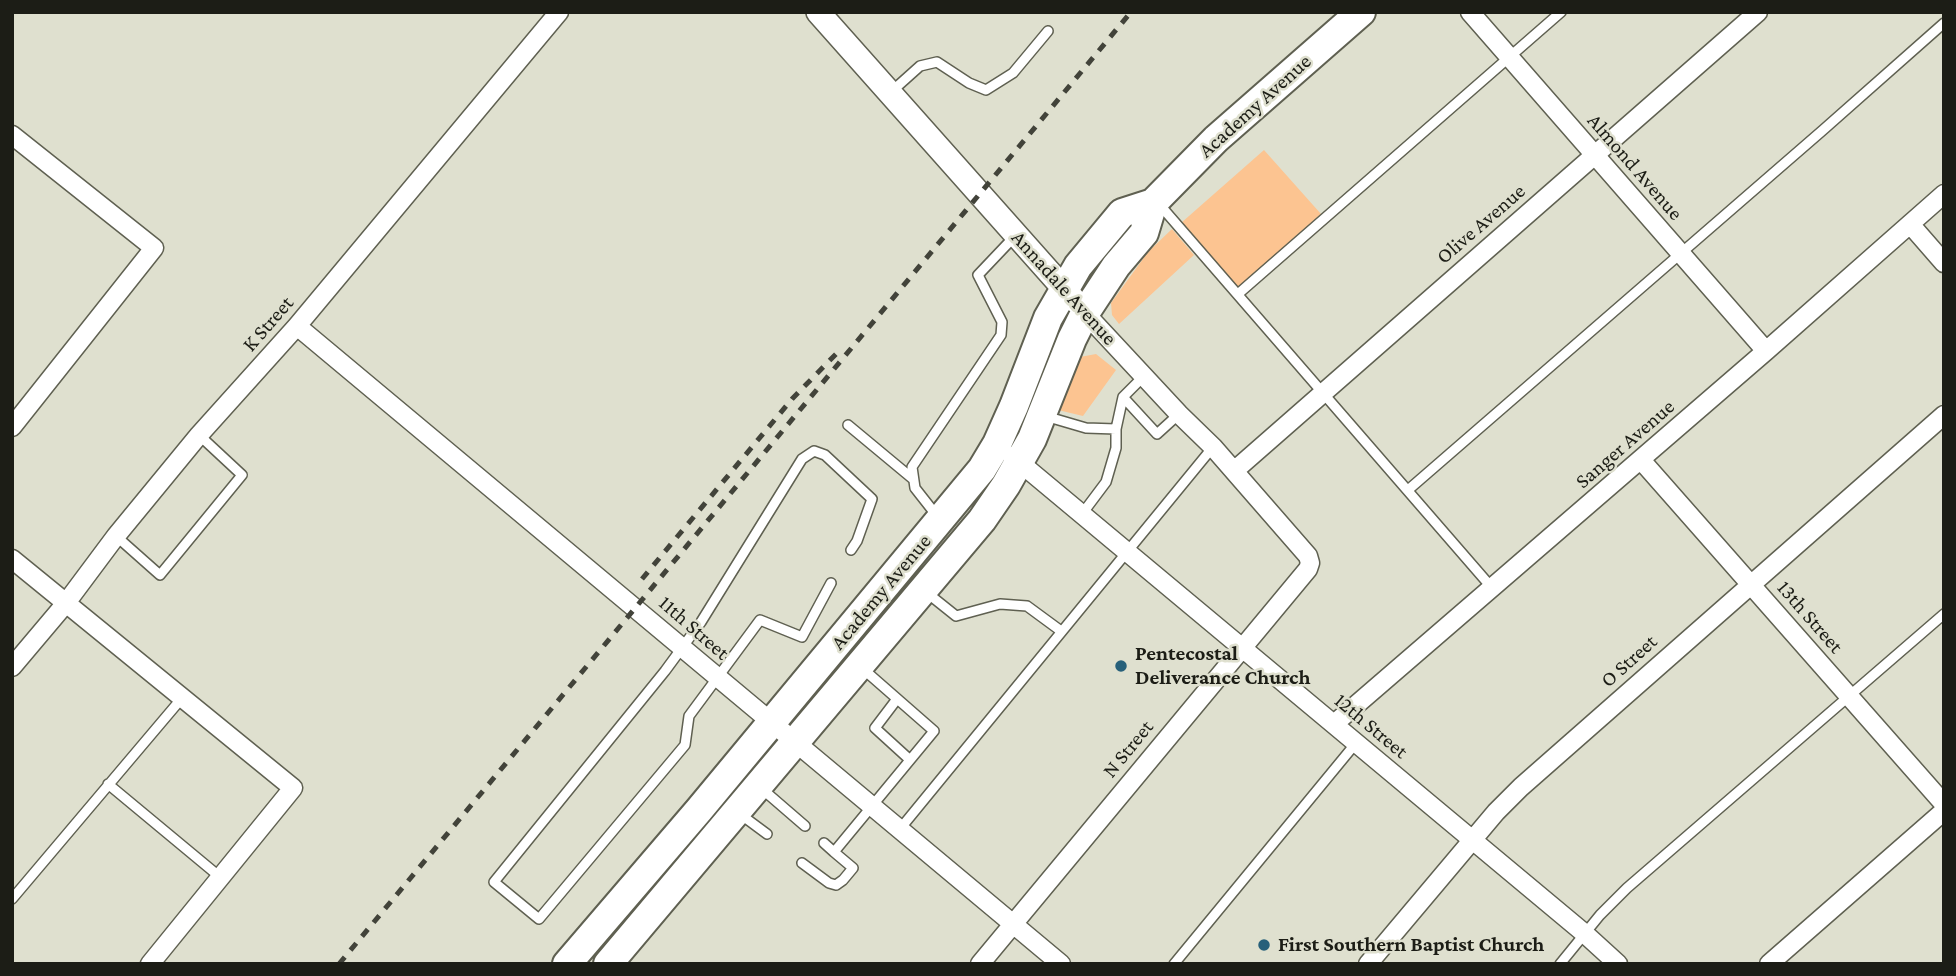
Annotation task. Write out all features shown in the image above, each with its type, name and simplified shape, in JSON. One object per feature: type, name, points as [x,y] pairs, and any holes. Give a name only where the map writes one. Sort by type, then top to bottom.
[{"type":"main road","name":"Academy Avenue","points":[[567,964],[982,468],[997,444],[1048,318],[1078,265],[1122,213],[1154,202],[1216,139],[1361,12]]},
{"type":"main road","name":"Academy Avenue","points":[[608,964],[982,520],[1020,462],[1085,313],[1116,266],[1144,233],[1154,202]]},
{"type":"main road","points":[[898,619],[908,587],[940,543],[944,528],[941,520]]},
{"type":"street","name":"K Street","points":[[12,667],[199,435],[296,326],[559,12]]},
{"type":"street","name":"Annadale Avenue","points":[[818,12],[1063,289],[1213,447],[1308,556],[1310,563]]},
{"type":"street","name":"Almond Avenue","points":[[1469,12],[1766,351]]},
{"type":"street","name":"Olive Avenue","points":[[1234,471],[1758,12]]},
{"type":"street","points":[[12,135],[154,248],[12,427]]},
{"type":"street","name":"Sanger Avenue","points":[[1334,724],[1642,460],[1944,194]]},
{"type":"street","points":[[1910,224],[1944,263]]},
{"type":"street","name":"11th Street","points":[[296,326],[1061,964]]},
{"type":"street","name":"O Street","points":[[1368,964],[1472,841],[1521,788],[1944,415]]},
{"type":"street","name":"12th Street","points":[[997,444],[1618,964]]},
{"type":"street","name":"13th Street","points":[[1642,460],[1944,804]]},
{"type":"street","points":[[12,559],[293,788],[150,964]]},
{"type":"street","name":"N Street","points":[[980,964],[1310,563]]},
{"type":"street","points":[[1769,964],[1944,811]]},
{"type":"lane","points":[[1238,295],[1561,12]]},
{"type":"lane","points":[[1408,490],[1944,23]]},
{"type":"lane","points":[[890,93],[920,66],[937,62],[969,83],[986,90],[1013,73],[1048,32]]},
{"type":"lane","points":[[1154,202],[1493,589]]},
{"type":"lane","points":[[941,520],[920,497],[913,479],[912,467],[1001,335],[1002,322],[978,275],[1015,235]]},
{"type":"lane","points":[[1082,514],[1106,482],[1116,448],[1116,429],[1123,397],[1144,376]]},
{"type":"lane","points":[[1123,397],[1157,435],[1179,414]]},
{"type":"lane","points":[[1042,415],[1086,428],[1116,429]]},
{"type":"lane","points":[[848,425],[913,479]]},
{"type":"lane","points":[[116,537],[160,575],[242,475],[199,435]]},
{"type":"lane","points":[[900,829],[1213,447]]},
{"type":"lane","points":[[831,583],[802,637],[760,620],[689,716],[685,746],[539,919],[494,882],[682,649],[802,459],[814,451],[825,455],[872,499],[857,541],[851,550]]},
{"type":"lane","points":[[922,589],[956,616],[1000,604],[1027,606],[1061,631]]},
{"type":"lane","points":[[1560,964],[1584,933],[1626,888],[1944,614]]},
{"type":"lane","points":[[834,852],[933,731],[859,666]]},
{"type":"lane","points":[[12,899],[182,698]]},
{"type":"lane","points":[[897,699],[875,728],[909,759]]},
{"type":"lane","points":[[1174,964],[1356,743]]},
{"type":"lane","points":[[108,783],[220,877]]},
{"type":"lane","points":[[757,784],[805,826]]},
{"type":"lane","points":[[735,811],[766,834]]},
{"type":"lane","points":[[803,863],[829,883],[836,885],[844,880],[853,868],[824,843]]},
{"type":"shaded area","points":[[1264,150],[1321,214],[1237,289],[1181,223]]},
{"type":"shaded area","points":[[1172,229],[1194,255],[1119,324],[1112,315],[1111,303],[1148,252]]},
{"type":"shaded area","points":[[1096,354],[1116,370],[1083,416],[1058,410],[1080,357]]},
{"type":"railway","points":[[339,964],[1131,12]]},
{"type":"railway","points":[[642,579],[792,399],[837,353]]},
{"type":"place","name":"Pentecostal Deliverance Church","points":[[1121,666]]},
{"type":"place","name":"First Southern Baptist Church","points":[[1264,945]]}]
